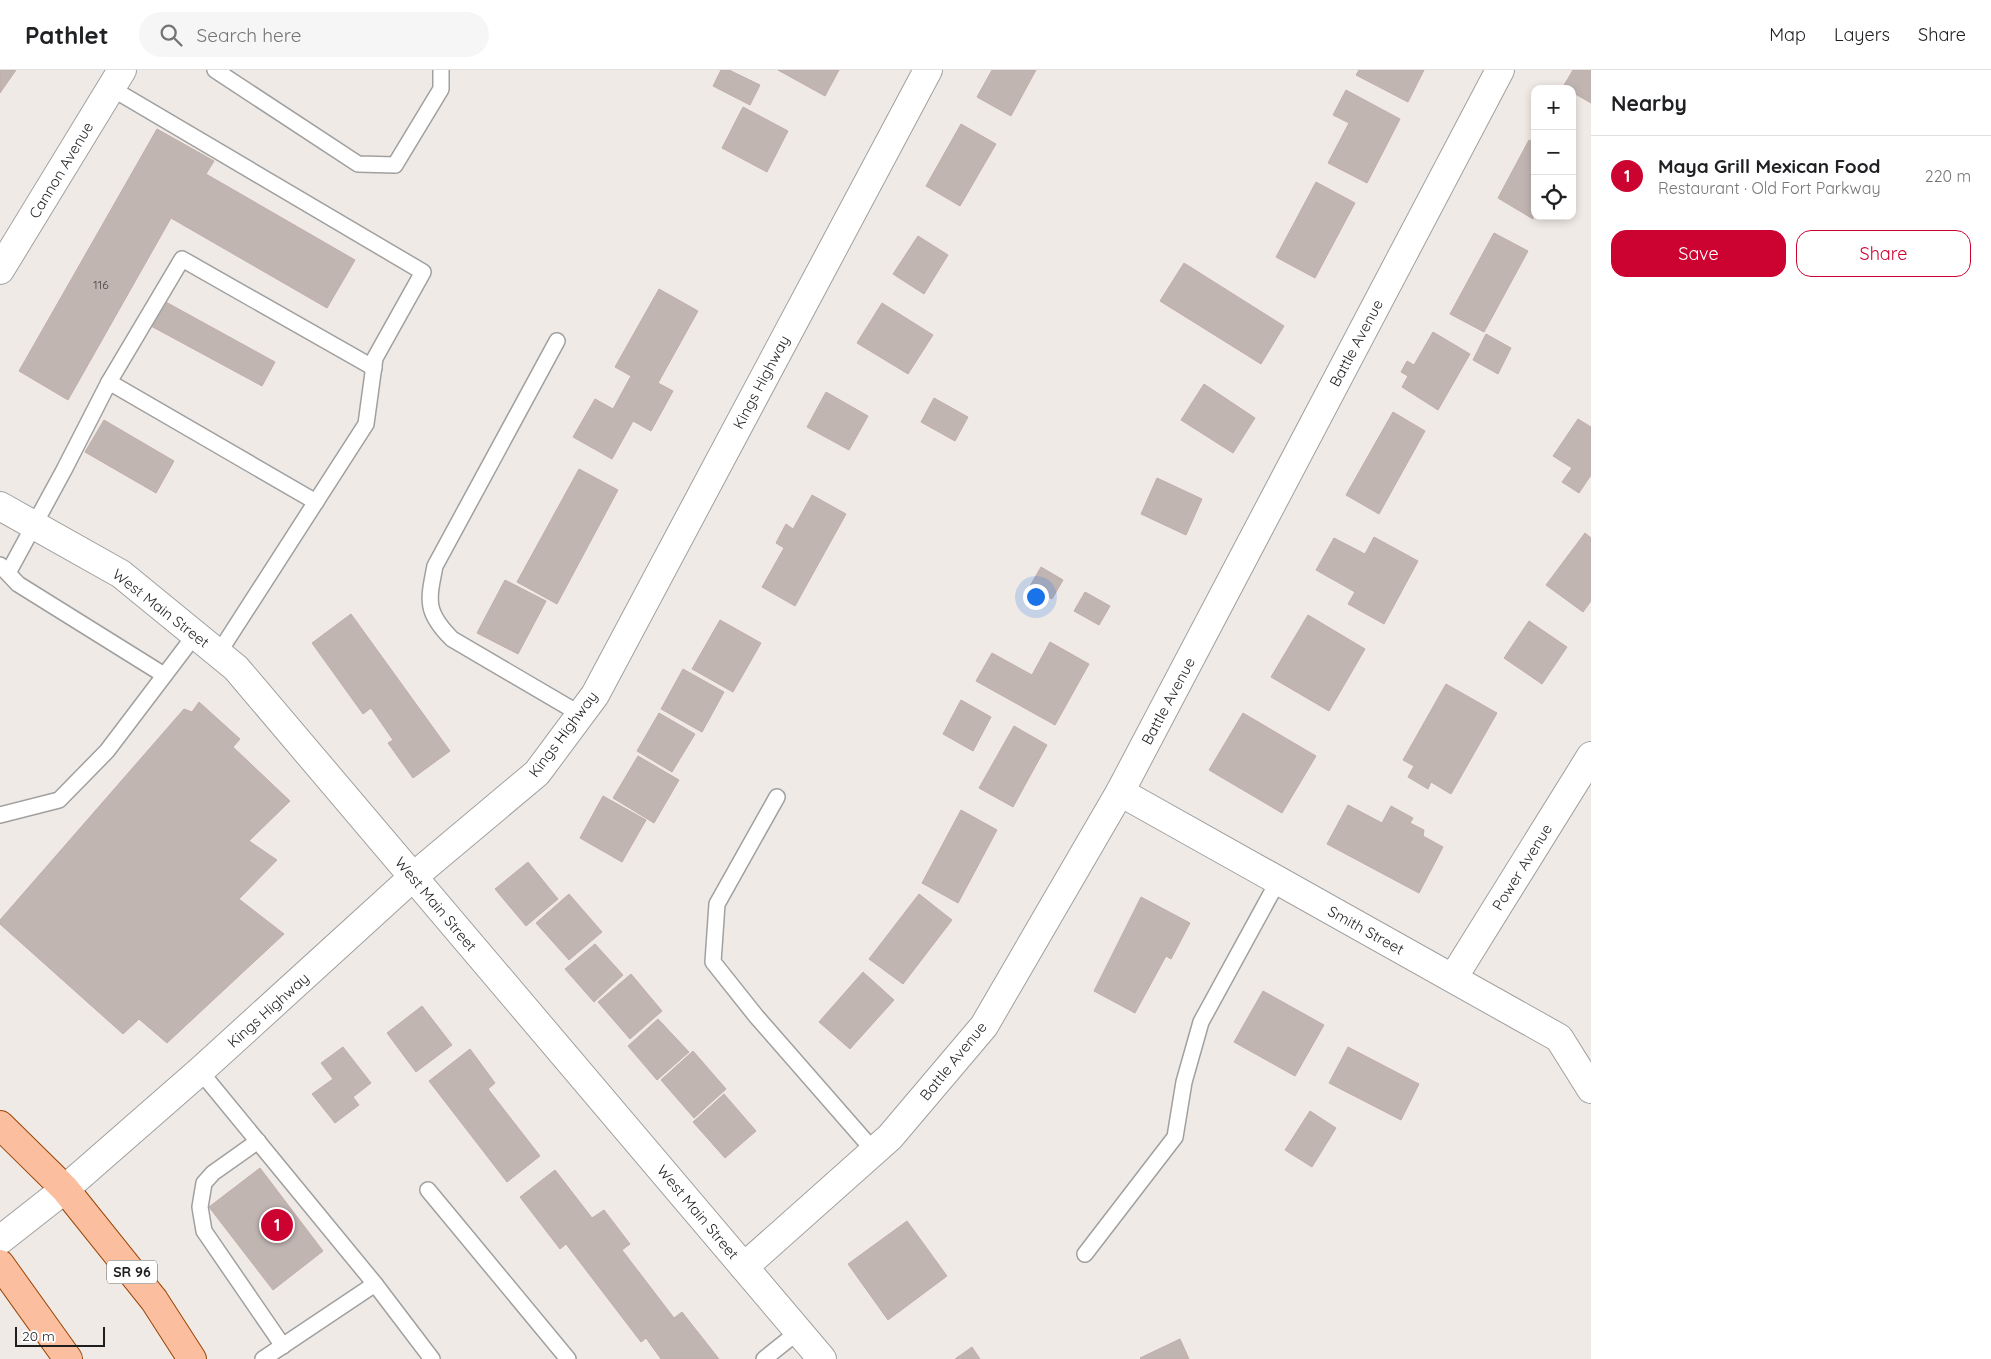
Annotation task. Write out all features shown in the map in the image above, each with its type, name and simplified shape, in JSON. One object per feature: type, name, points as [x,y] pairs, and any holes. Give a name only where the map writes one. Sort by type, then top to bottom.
[{"type":"main road","name":"SR 96","points":[[0,1125],[66,1189],[154,1300],[192,1359]]},
{"type":"main road","points":[[0,1264],[68,1359]]},
{"type":"street","name":"Kings Highway","points":[[0,1240],[66,1189],[200,1071],[413,877],[537,773],[600,686],[928,70]]},
{"type":"street","name":"Battle Avenue","points":[[744,1267],[890,1137],[984,1026],[1120,792],[1500,70]]},
{"type":"street","name":"Cannon Avenue","points":[[0,270],[117,79]]},
{"type":"street","name":"West Main Street","points":[[0,506],[121,574],[236,668],[822,1359]]},
{"type":"street","name":"Power Avenue","points":[[1453,978],[1591,756]]},
{"type":"street","name":"Smith Street","points":[[1120,792],[1560,1038],[1591,1089]]},
{"type":"lane","points":[[215,70],[358,164],[394,165],[441,89],[441,70]]},
{"type":"lane","points":[[117,79],[423,272],[374,358],[366,424],[218,654]]},
{"type":"lane","points":[[164,675],[18,584],[4,569],[34,525],[109,382],[182,259],[374,368]]},
{"type":"lane","points":[[557,341],[435,566],[430,591],[431,610],[436,623],[452,639],[580,714]]},
{"type":"lane","points":[[109,382],[316,502]]},
{"type":"lane","points":[[0,815],[59,800],[107,751],[195,635]]},
{"type":"lane","points":[[777,797],[717,904],[713,962],[756,1016],[874,1151]]},
{"type":"lane","points":[[1085,1254],[1175,1137],[1184,1082],[1201,1022],[1278,880]]},
{"type":"lane","points":[[200,1071],[375,1284],[432,1359]]},
{"type":"lane","points":[[258,1141],[213,1173],[204,1183],[200,1206],[204,1231],[283,1346]]},
{"type":"lane","points":[[428,1190],[568,1359]]},
{"type":"lane","points":[[263,1359],[375,1284]]},
{"type":"lane","points":[[764,1359],[799,1332]]},
{"type":"building","points":[[0,70],[16,70],[0,93]]},
{"type":"building","points":[[721,70],[729,70],[760,85],[750,105],[713,86]]},
{"type":"building","points":[[778,70],[839,70],[825,96]]},
{"type":"building","points":[[992,70],[1036,70],[1011,116],[977,97]]},
{"type":"building","points":[[1359,70],[1424,70],[1408,102],[1356,75]]},
{"type":"building","points":[[1573,70],[1591,70],[1591,103],[1576,94],[1576,85],[1564,85]]},
{"type":"building","points":[[1346,90],[1400,119],[1367,183],[1328,163],[1349,123],[1333,115]]},
{"type":"building","points":[[743,107],[788,131],[767,172],[722,148]]},
{"type":"building","points":[[961,124],[996,144],[960,206],[926,186]]},
{"type":"building","points":[[157,129],[214,161],[206,174],[355,260],[327,308],[171,218],[68,400],[19,371]]},
{"type":"building","points":[[1529,140],[1531,141],[1531,218],[1498,198]]},
{"type":"building","points":[[1316,182],[1355,203],[1315,278],[1276,257]]},
{"type":"building","points":[[1494,233],[1528,251],[1484,332],[1450,314]]},
{"type":"building","points":[[918,236],[948,255],[924,294],[893,274]]},
{"type":"building","points":[[1184,263],[1284,326],[1261,364],[1160,301]]},
{"type":"building","points":[[659,289],[698,311],[658,383],[673,391],[651,431],[633,421],[612,459],[573,437],[595,399],[613,409],[631,376],[615,367]]},
{"type":"building","points":[[164,301],[275,362],[262,386],[151,326]]},
{"type":"building","points":[[882,303],[933,335],[908,374],[857,343]]},
{"type":"building","points":[[1433,332],[1470,354],[1438,410],[1402,387],[1408,376],[1401,372],[1407,361],[1414,365]]},
{"type":"building","points":[[1486,334],[1511,348],[1498,374],[1473,360]]},
{"type":"building","points":[[1204,384],[1255,418],[1233,453],[1181,420]]},
{"type":"building","points":[[826,392],[868,416],[849,450],[807,427]]},
{"type":"building","points":[[934,398],[968,417],[955,441],[921,422]]},
{"type":"building","points":[[1393,412],[1425,431],[1379,514],[1346,495]]},
{"type":"building","points":[[1578,419],[1591,427],[1591,475],[1579,493],[1562,482],[1572,468],[1553,456]]},
{"type":"building","points":[[104,420],[174,461],[156,493],[85,452]]},
{"type":"building","points":[[579,469],[618,490],[557,604],[517,582]]},
{"type":"building","points":[[1157,478],[1202,499],[1186,535],[1141,514]]},
{"type":"building","points":[[812,495],[846,514],[795,606],[762,587],[784,548],[776,543],[786,524],[793,529]]},
{"type":"building","points":[[1585,533],[1591,538],[1591,601],[1583,612],[1546,585]]},
{"type":"building","points":[[1374,537],[1418,561],[1384,624],[1348,604],[1355,592],[1316,570],[1334,538],[1365,554]]},
{"type":"building","points":[[1041,567],[1063,580],[1052,599],[1030,586]]},
{"type":"building","points":[[505,580],[546,601],[518,654],[477,633]]},
{"type":"building","points":[[1085,592],[1110,606],[1099,625],[1074,611]]},
{"type":"building","points":[[351,614],[450,751],[413,778],[388,743],[393,740],[371,708],[363,714],[312,643]]},
{"type":"building","points":[[1308,615],[1365,649],[1329,711],[1271,677]]},
{"type":"building","points":[[720,620],[761,643],[733,692],[692,669]]},
{"type":"building","points":[[1529,621],[1567,647],[1542,684],[1504,658]]},
{"type":"building","points":[[1050,642],[1089,664],[1055,725],[976,681],[992,653],[1032,675]]},
{"type":"building","points":[[683,669],[724,692],[702,732],[661,709]]},
{"type":"building","points":[[1446,684],[1497,713],[1451,794],[1431,782],[1428,789],[1408,777],[1414,766],[1403,760]]},
{"type":"building","points":[[961,700],[991,717],[973,751],[943,734]]},
{"type":"building","points":[[199,702],[240,739],[233,747],[290,801],[249,841],[277,860],[239,899],[284,934],[167,1043],[139,1019],[123,1034],[0,924],[0,920],[184,709],[192,712]]},
{"type":"building","points":[[659,713],[695,734],[672,772],[637,751]]},
{"type":"building","points":[[1243,713],[1316,756],[1282,813],[1209,770]]},
{"type":"building","points":[[1014,726],[1047,745],[1013,807],[979,788]]},
{"type":"building","points":[[638,756],[679,780],[654,823],[613,798]]},
{"type":"building","points":[[603,796],[646,820],[622,862],[580,838]]},
{"type":"building","points":[[1348,805],[1382,823],[1391,806],[1413,818],[1410,823],[1424,830],[1423,836],[1443,847],[1419,893],[1327,844]]},
{"type":"building","points":[[961,810],[997,830],[958,903],[922,883]]},
{"type":"building","points":[[528,862],[558,899],[526,926],[495,889]]},
{"type":"building","points":[[569,894],[602,932],[569,960],[536,923]]},
{"type":"building","points":[[919,894],[952,920],[903,984],[869,959]]},
{"type":"building","points":[[1141,897],[1190,923],[1171,959],[1166,956],[1135,1013],[1094,991]]},
{"type":"building","points":[[595,944],[623,975],[594,1002],[565,969]]},
{"type":"building","points":[[863,972],[894,1000],[850,1049],[819,1022]]},
{"type":"building","points":[[631,974],[662,1011],[630,1039],[598,1002]]},
{"type":"building","points":[[1263,991],[1324,1025],[1295,1076],[1234,1042]]},
{"type":"building","points":[[422,1006],[452,1045],[416,1072],[387,1033]]},
{"type":"building","points":[[658,1019],[689,1052],[657,1080],[628,1046]]},
{"type":"building","points":[[343,1047],[371,1083],[353,1097],[359,1105],[335,1123],[312,1094],[333,1079],[321,1063]]},
{"type":"building","points":[[1348,1047],[1419,1084],[1401,1120],[1329,1083]]},
{"type":"building","points":[[470,1049],[495,1083],[488,1089],[540,1156],[507,1182],[429,1081]]},
{"type":"building","points":[[693,1051],[726,1089],[694,1118],[661,1080]]},
{"type":"building","points":[[724,1094],[756,1131],[725,1158],[693,1122]]},
{"type":"building","points":[[1310,1111],[1336,1128],[1312,1167],[1285,1150]]},
{"type":"building","points":[[260,1168],[323,1251],[273,1290],[209,1207]]},
{"type":"building","points":[[555,1170],[592,1218],[604,1210],[630,1244],[622,1250],[674,1318],[682,1312],[719,1359],[661,1359],[646,1338],[641,1342],[566,1244],[560,1249],[520,1197]]},
{"type":"building","points":[[907,1221],[947,1276],[888,1320],[848,1264]]},
{"type":"building","points":[[1180,1339],[1189,1359],[1140,1358]]},
{"type":"building","points":[[972,1347],[980,1359],[955,1359]]},
{"type":"place","name":"Maya Grill Mexican Food","points":[[277,1225]]}]
